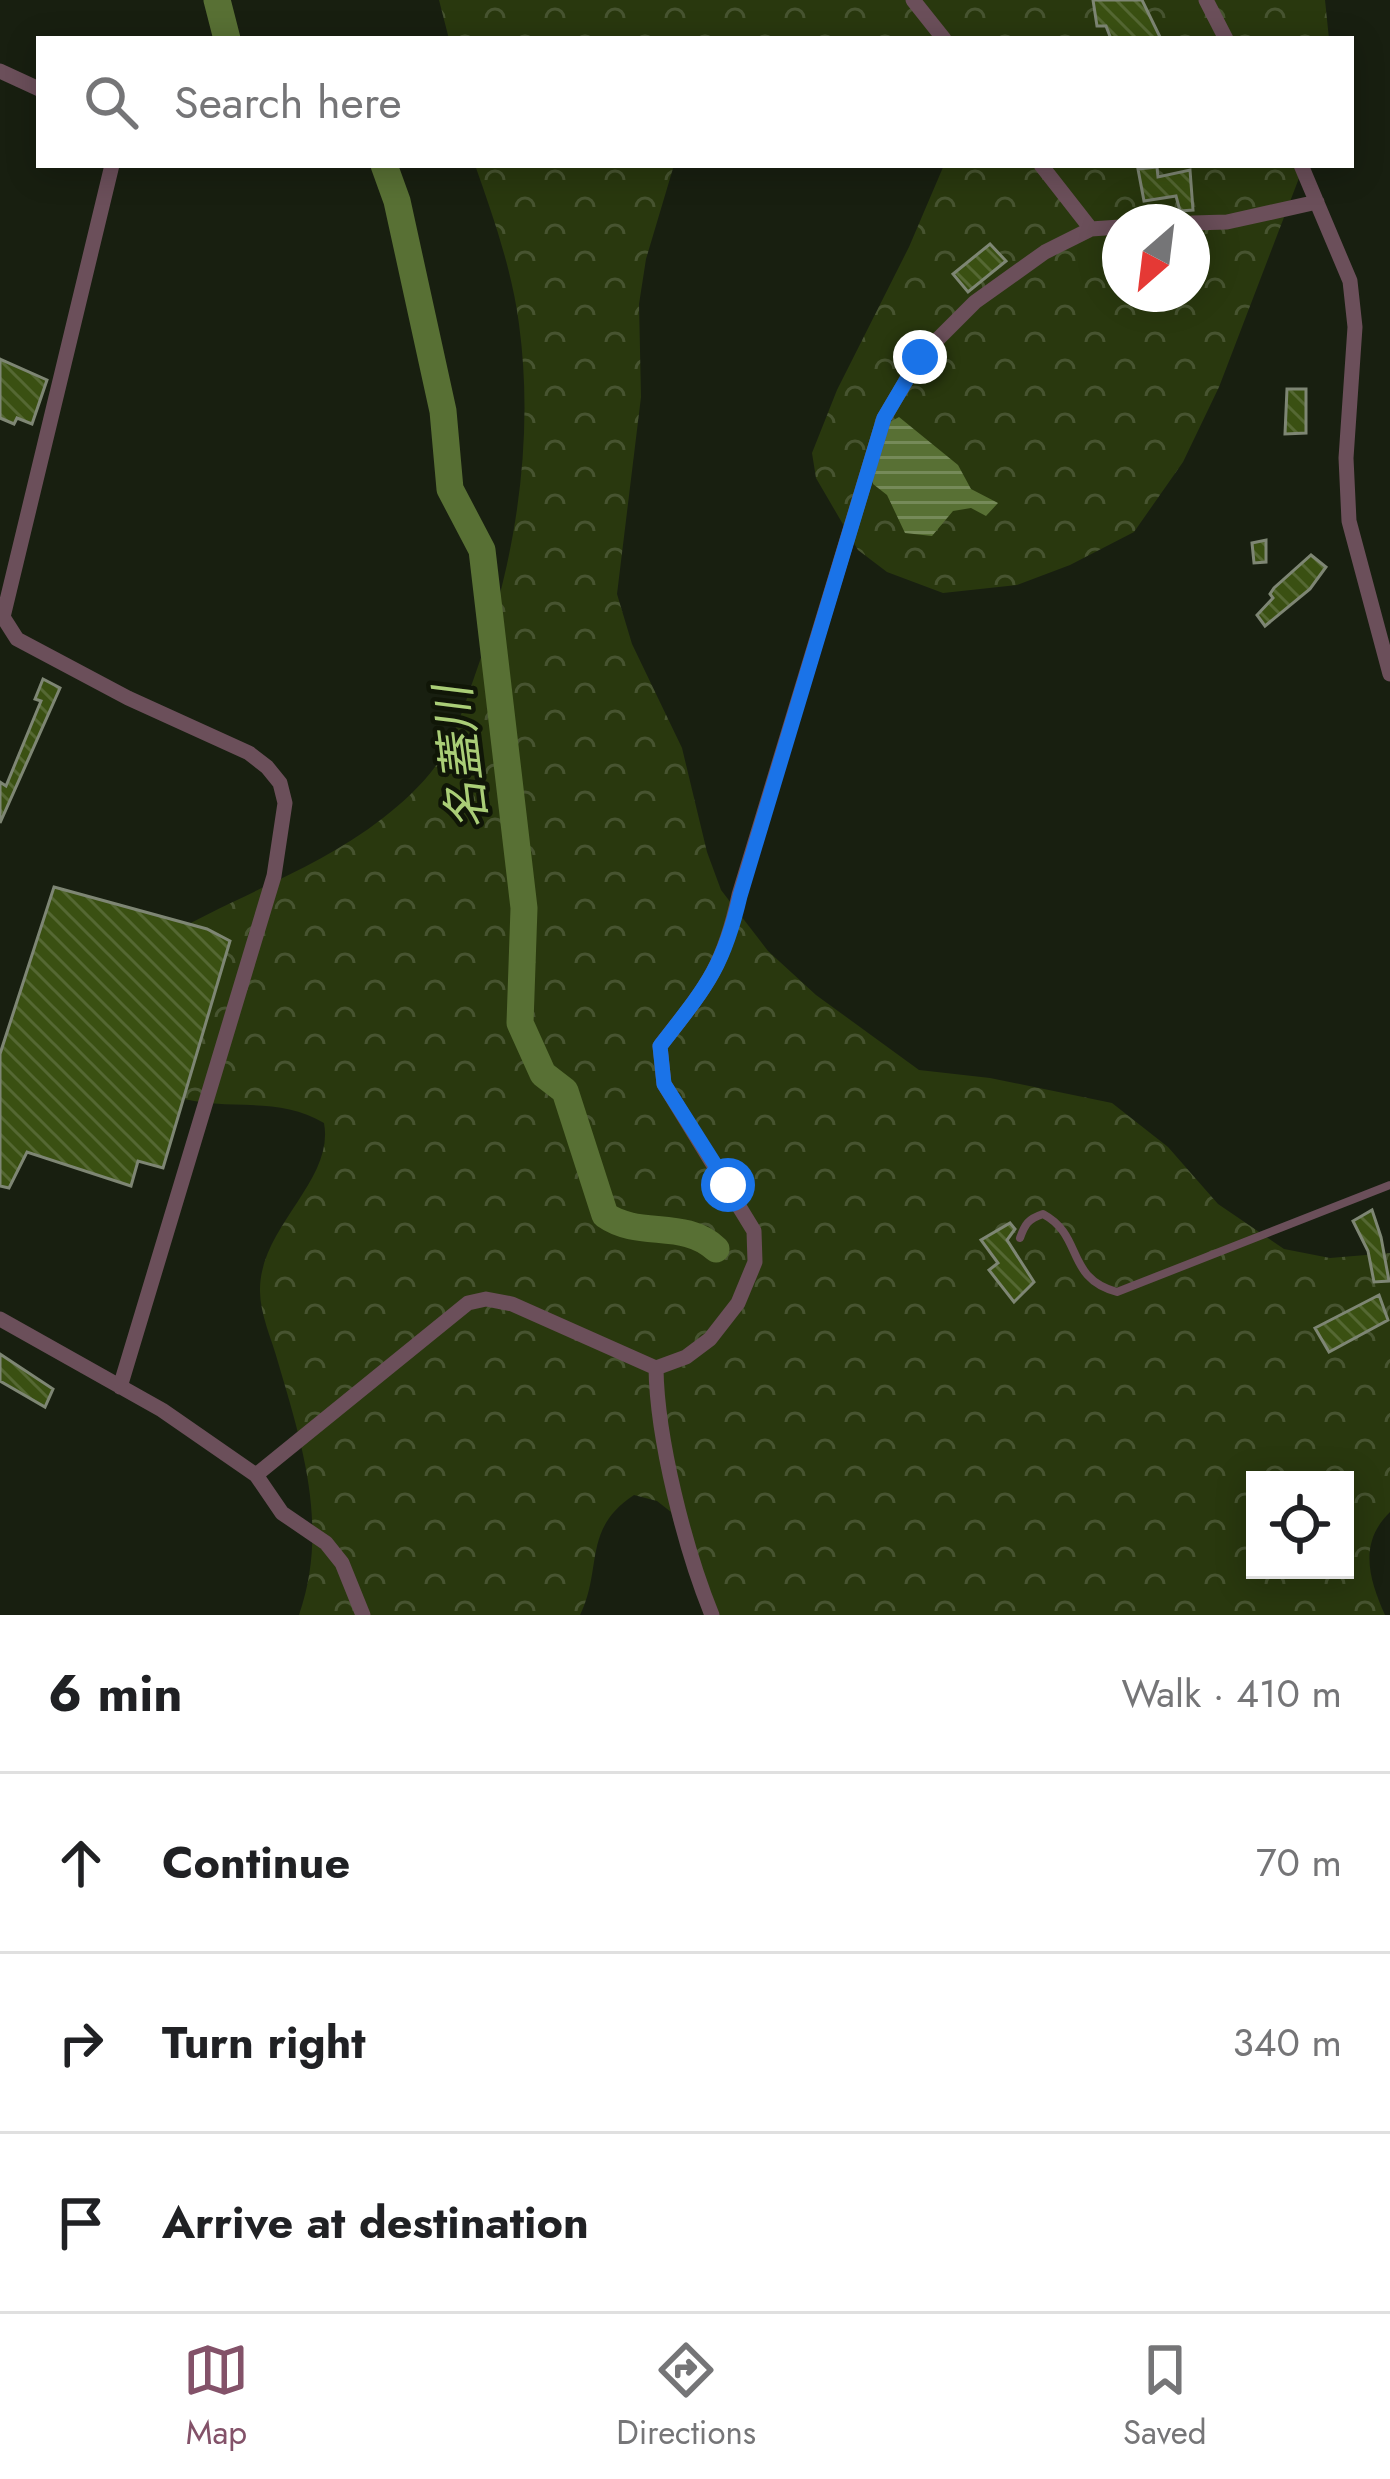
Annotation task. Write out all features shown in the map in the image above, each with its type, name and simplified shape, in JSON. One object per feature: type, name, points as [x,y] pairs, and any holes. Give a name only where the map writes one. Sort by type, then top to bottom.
[{"type":"street","points":[[913,0],[942,36]]},
{"type":"street","points":[[1206,0],[1224,36]]},
{"type":"street","points":[[0,71],[36,88]]},
{"type":"street","points":[[111,168],[3,617],[17,639],[128,698],[249,753],[280,783],[285,803],[274,876],[120,1387]]},
{"type":"street","points":[[1043,168],[1091,229]]},
{"type":"street","points":[[1302,168],[1350,281],[1355,326],[1346,458],[1349,521],[1390,674]]},
{"type":"street","points":[[1210,223],[1317,202]]},
{"type":"street","points":[[256,1475],[468,1303],[486,1299],[512,1304],[656,1368],[686,1358],[710,1340],[738,1303],[755,1262],[754,1231],[664,1084],[660,1046],[710,984],[728,944],[884,418],[920,357],[975,302],[1045,252],[1102,228]]},
{"type":"street","points":[[0,1318],[162,1410],[256,1475],[282,1514],[326,1544],[342,1563],[363,1615]]},
{"type":"street","points":[[656,1368],[656,1392],[683,1531],[712,1615]]},
{"type":"lane","points":[[1020,1238],[1024,1224],[1032,1218],[1042,1214],[1053,1220],[1064,1231],[1083,1273],[1096,1286],[1117,1292],[1390,1185]]},
{"type":"green space","points":[[439,0],[1325,0],[1329,36],[448,36]]},
{"type":"green space","points":[[476,168],[673,168],[646,259],[639,304],[641,397],[617,594],[632,644],[682,748],[721,890],[768,951],[816,995],[919,1070],[990,1078],[1112,1103],[1168,1147],[1218,1204],[1284,1249],[1330,1258],[1390,1253],[1390,1512],[1373,1536],[1369,1562],[1385,1615],[704,1615],[671,1512],[657,1501],[634,1495],[607,1521],[600,1536],[580,1615],[299,1615],[312,1551],[309,1488],[260,1291],[271,1246],[318,1165],[324,1123],[288,1109],[174,1096],[158,941],[357,837],[424,781],[442,756],[489,633],[511,546],[524,413],[516,304]]},
{"type":"green space","points":[[943,168],[1303,168],[1219,387],[1183,462],[1134,532],[1070,565],[1017,585],[943,593],[887,572],[858,550],[816,478],[812,453]]},
{"type":"shaded area","points":[[899,417],[958,465],[971,489],[998,503],[986,516],[971,508],[953,511],[932,536],[905,533],[887,495],[873,484],[872,473],[888,423]]},
{"type":"building","points":[[1093,0],[1142,0],[1160,36],[1110,36],[1106,26],[1097,26]]},
{"type":"building","points":[[1157,168],[1158,177],[1190,170],[1193,204],[1178,204],[1176,196],[1144,201],[1138,169]]},
{"type":"building","points":[[990,244],[1006,261],[968,292],[953,274]]},
{"type":"building","points":[[0,359],[47,380],[32,424],[0,418]]},
{"type":"building","points":[[1287,389],[1306,389],[1306,433],[1285,434]]},
{"type":"building","points":[[1266,540],[1266,562],[1254,563],[1252,543]]},
{"type":"building","points":[[1311,555],[1326,567],[1310,589],[1265,626],[1257,615],[1273,598],[1270,594]]},
{"type":"building","points":[[43,679],[60,688],[0,823],[0,782],[6,786],[41,701],[35,699]]},
{"type":"building","points":[[54,887],[207,929],[230,941],[163,1168],[138,1161],[131,1186],[27,1152],[9,1188],[0,1186],[0,1054]]},
{"type":"building","points":[[1372,1210],[1389,1281],[1374,1282],[1368,1251],[1353,1221]]},
{"type":"building","points":[[1010,1223],[1015,1229],[1007,1240],[1034,1282],[1014,1302],[989,1270],[998,1263],[981,1240]]},
{"type":"building","points":[[1379,1295],[1388,1320],[1329,1352],[1315,1328]]},
{"type":"building","points":[[0,1354],[53,1389],[45,1407],[0,1381]]},
{"type":"waterway","name":"名蓋川","points":[[217,0],[226,36]]},
{"type":"waterway","name":"名蓋川","points":[[385,168],[397,201],[443,411],[450,489],[482,550],[524,908],[520,1023],[543,1074],[565,1091],[605,1215],[632,1226],[690,1234],[716,1249]]},
{"type":"route","points":[[728,1185],[664,1084],[660,1046],[710,984],[728,944],[860,491],[884,418],[920,357]]}]
